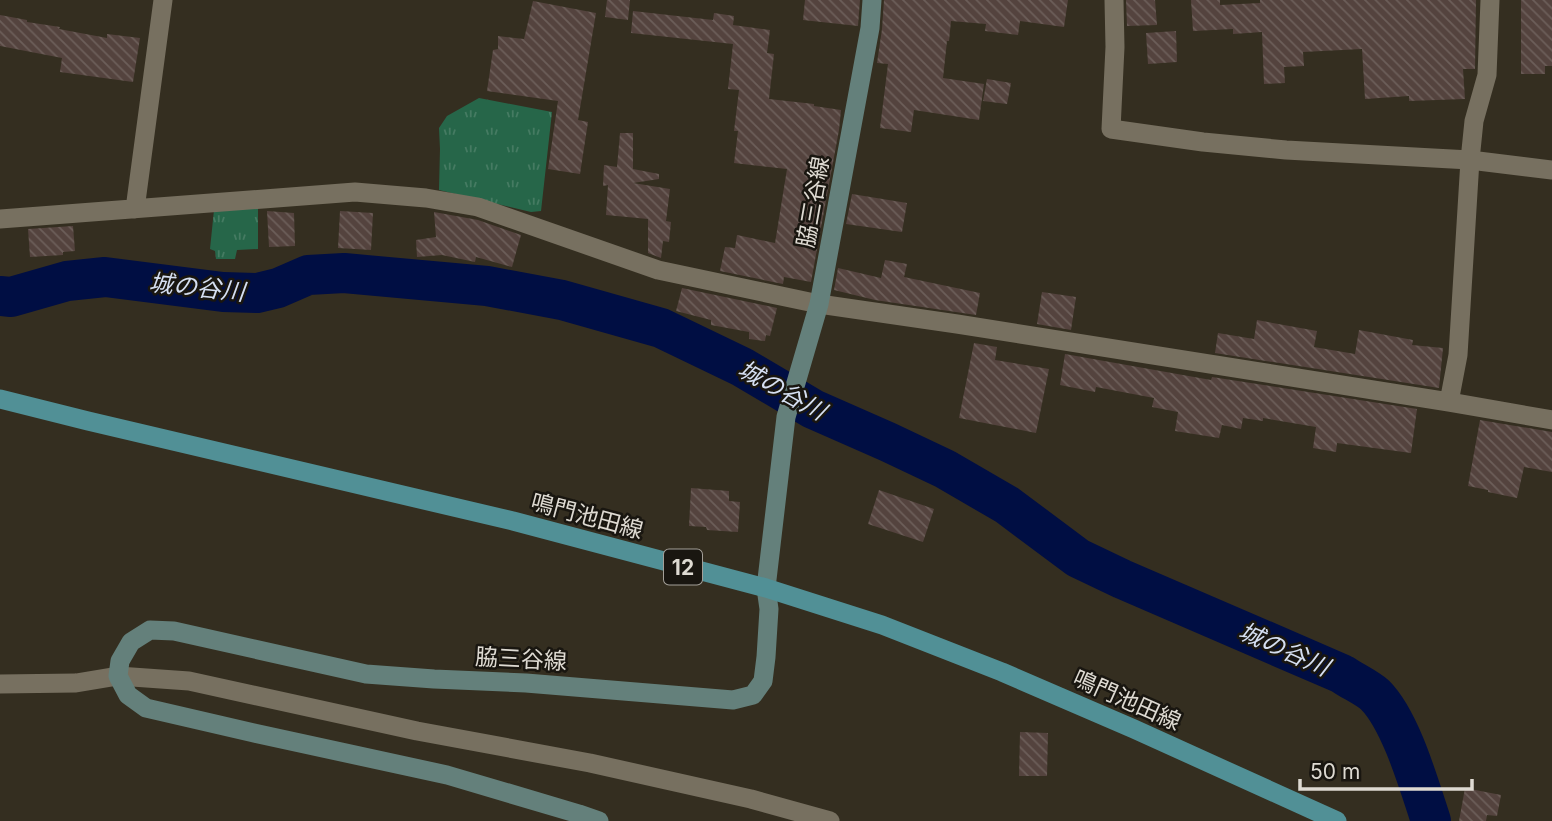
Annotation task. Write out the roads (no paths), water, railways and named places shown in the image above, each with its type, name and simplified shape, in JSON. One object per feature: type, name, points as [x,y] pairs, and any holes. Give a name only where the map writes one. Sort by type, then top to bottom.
[{"type":"main road","name":"脇三谷線","points":[[118,676],[120,662],[131,642],[150,630],[174,631],[366,674],[526,683],[733,700],[754,695],[763,681],[766,657],[769,609],[766,589],[786,416],[819,304],[870,27],[872,0]]},
{"type":"main road","name":"鳴門池田線","points":[[0,399],[513,522],[766,589],[882,625],[1002,672],[1337,821]]},
{"type":"main road","points":[[118,676],[128,695],[146,708],[447,775],[600,821]]},
{"type":"street","points":[[135,209],[163,0]]},
{"type":"street","points":[[1114,0],[1111,129],[1286,150],[1470,160],[1552,170]]},
{"type":"street","points":[[1449,402],[1458,355],[1474,121],[1487,75],[1490,0]]},
{"type":"street","points":[[0,219],[355,192],[426,198],[478,207],[658,270],[819,304],[1552,420]]},
{"type":"street","points":[[0,684],[76,683],[118,676],[189,681],[417,731],[590,763],[751,799],[830,821]]},
{"type":"waterway","name":"城の谷川","points":[[0,296],[11,297],[67,281],[105,277],[223,292],[257,293],[278,288],[308,275],[344,273],[487,286],[562,300],[661,328],[742,367],[813,409],[945,469],[1007,505],[1078,558],[1342,674],[1367,689],[1384,706],[1401,737],[1431,821]]}]
